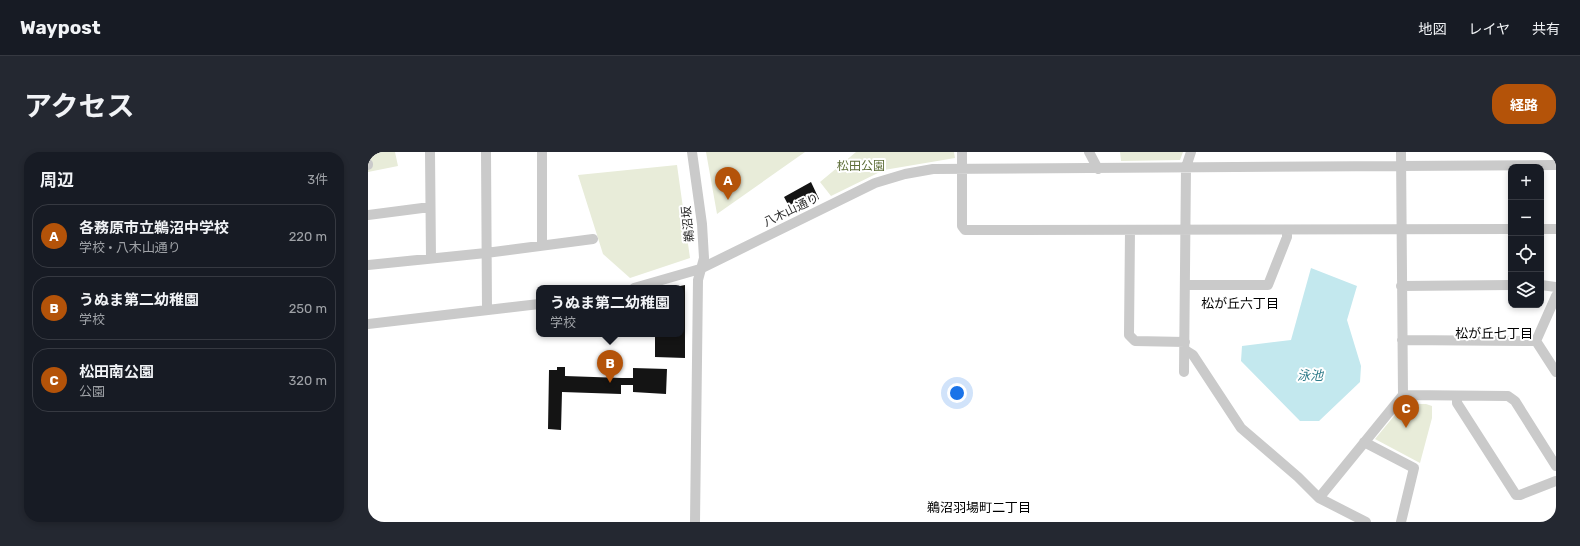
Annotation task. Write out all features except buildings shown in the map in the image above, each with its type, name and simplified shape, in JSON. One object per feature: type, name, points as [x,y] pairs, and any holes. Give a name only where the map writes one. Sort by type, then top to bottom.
[{"type":"street","points":[[430,152],[431,258]]},
{"type":"street","points":[[486,152],[487,310]]},
{"type":"street","points":[[542,152],[542,245]]},
{"type":"street","name":"鵜沼坂","points":[[692,152],[702,224],[704,258],[698,280],[696,522]]},
{"type":"street","points":[[962,152],[962,226],[965,230],[1508,229]]},
{"type":"street","points":[[1088,152],[1098,169]]},
{"type":"street","points":[[1184,372],[1186,167],[1191,152]]},
{"type":"street","points":[[1319,498],[1403,395],[1400,152]]},
{"type":"street","points":[[1186,167],[1556,165]]},
{"type":"street","name":"八木山通り","points":[[644,285],[700,269],[875,183],[905,174],[934,169],[962,168],[1098,169],[1186,167]]},
{"type":"street","points":[[368,215],[430,208]]},
{"type":"street","points":[[1544,229],[1556,229]]},
{"type":"street","points":[[1130,230],[1129,335],[1135,341],[1185,346],[1193,355],[1241,428],[1298,476],[1319,498],[1366,522]]},
{"type":"street","points":[[1186,286],[1268,286],[1287,237],[1287,230]]},
{"type":"street","points":[[368,265],[486,253],[593,239]]},
{"type":"street","points":[[1401,286],[1508,285]]},
{"type":"street","points":[[1544,285],[1556,287]]},
{"type":"street","points":[[1536,341],[1556,296]]},
{"type":"street","points":[[368,324],[536,304]]},
{"type":"street","points":[[1402,340],[1536,341]]},
{"type":"street","points":[[1536,341],[1556,372]]},
{"type":"street","points":[[1403,395],[1508,396],[1515,401],[1556,466]]},
{"type":"street","points":[[1456,396],[1457,402],[1516,495],[1520,496],[1556,481]]},
{"type":"street","points":[[1364,442],[1414,468],[1401,522]]},
{"type":"green space","points":[[368,152],[395,152],[398,166],[368,172]]},
{"type":"green space","points":[[706,152],[805,152],[717,214]]},
{"type":"green space","name":"松田公園","points":[[856,152],[954,152],[955,158],[884,170],[831,196],[820,182]]},
{"type":"green space","points":[[1120,152],[1183,152],[1180,160],[1121,161]]},
{"type":"green space","points":[[677,165],[690,258],[630,278],[603,254],[578,175]]},
{"type":"green space","points":[[1404,404],[1426,404],[1432,406],[1432,418],[1420,463],[1375,439]]},
{"type":"water","name":"泳池","points":[[1311,268],[1357,286],[1347,320],[1361,366],[1360,382],[1319,421],[1300,421],[1241,361],[1242,346],[1291,340]]},
{"type":"place","name":"各務原市立鵜沼中学校","points":[[728,200]]},
{"type":"place","name":"うぬま第二幼稚園","points":[[610,383]]},
{"type":"place","name":"松田南公園","points":[[1406,428]]},
{"type":"district","name":"松が丘六丁目","points":[[1240,303]]},
{"type":"district","name":"松が丘七丁目","points":[[1494,333]]},
{"type":"district","name":"鵜沼羽場町二丁目","points":[[979,507]]}]
